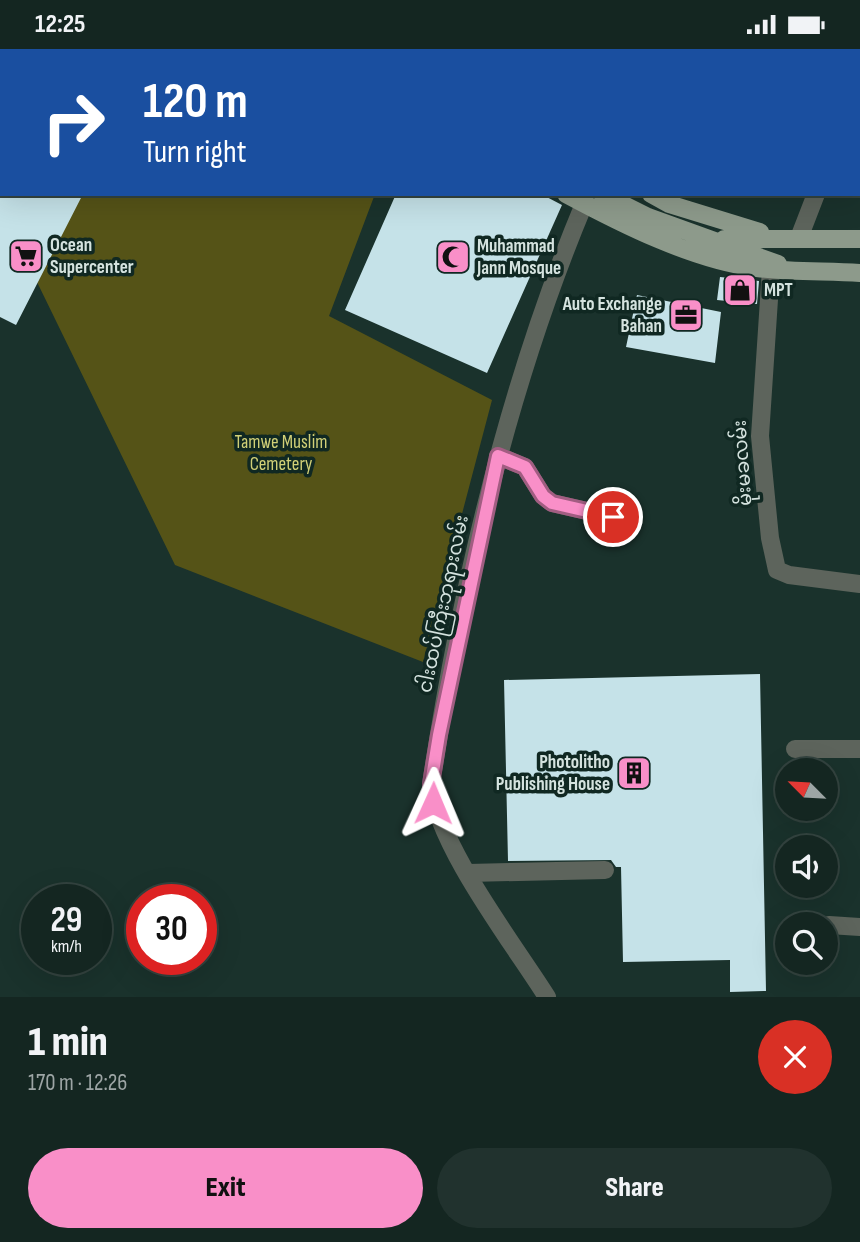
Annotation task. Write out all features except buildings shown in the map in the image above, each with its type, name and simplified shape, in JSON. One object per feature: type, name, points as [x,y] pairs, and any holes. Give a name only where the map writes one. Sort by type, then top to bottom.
[{"type":"main road","points":[[570,196],[691,250],[755,267],[860,272]]},
{"type":"main road","points":[[606,196],[648,217],[794,270]]},
{"type":"main road","points":[[672,199],[731,225],[793,239]]},
{"type":"main road","points":[[714,239],[860,239]]},
{"type":"street","points":[[793,239],[815,196]]},
{"type":"street","name":"ငါးထပ်ကြီးဘုရားလမ်း","points":[[547,997],[468,873],[439,819],[433,803],[431,784],[446,699],[498,456],[537,327],[584,204]]},
{"type":"street","name":"မိုးမခလမ်း","points":[[771,269],[760,436],[770,538],[777,570],[789,575],[860,585]]},
{"type":"street","points":[[498,456],[525,467],[543,496],[552,503],[613,517]]},
{"type":"street","points":[[794,749],[860,749]]},
{"type":"street","points":[[468,873],[605,870]]},
{"type":"street","points":[[838,926],[860,927]]},
{"type":"green space","name":"Tamwe Muslim Cemetery","points":[[81,196],[374,196],[329,316],[492,400],[423,662],[175,565],[37,282]]},
{"type":"place","name":"Ocean Supercenter","points":[[26,256]]},
{"type":"place","name":"Muhammad Jann Mosque","points":[[453,257]]},
{"type":"place","name":"MPT","points":[[740,290]]},
{"type":"place","name":"Auto Exchange Bahan","points":[[686,315]]},
{"type":"place","name":"Photolitho Publishing House","points":[[634,773]]},
{"type":"route","points":[[433,803],[431,784],[439,735],[498,456],[525,467],[543,496],[552,503],[613,517]]}]
